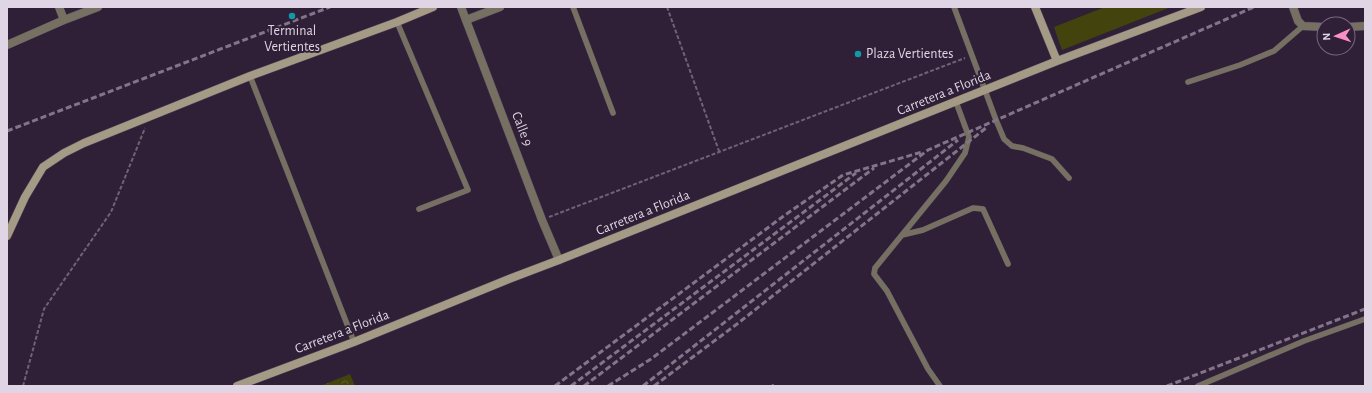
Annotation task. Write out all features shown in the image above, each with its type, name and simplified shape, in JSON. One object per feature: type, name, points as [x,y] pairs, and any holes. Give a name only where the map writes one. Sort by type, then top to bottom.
[{"type":"main road","points":[[397,22],[420,7]]},
{"type":"main road","points":[[7,236],[25,198],[43,167],[70,150],[250,76],[397,22],[432,7]]},
{"type":"main road","points":[[1035,7],[1057,61]]},
{"type":"main road","name":"Carretera a Florida","points":[[238,386],[354,342],[1057,61],[1201,7]]},
{"type":"street","points":[[59,7],[64,20]]},
{"type":"street","points":[[7,45],[98,7]]},
{"type":"street","name":"Calle 9","points":[[461,7],[542,220],[559,260]]},
{"type":"street","points":[[466,20],[500,7]]},
{"type":"street","points":[[1293,7],[1298,21],[1303,26],[1316,27]]},
{"type":"lane","points":[[573,7],[613,113]]},
{"type":"lane","points":[[954,7],[1004,139],[1012,146],[1023,148],[1052,159],[1069,178]]},
{"type":"lane","points":[[397,22],[468,190],[419,209]]},
{"type":"lane","points":[[1188,82],[1274,51],[1303,26]]},
{"type":"lane","points":[[250,76],[354,342]]},
{"type":"lane","points":[[940,386],[925,363],[887,291],[874,274],[875,268],[946,181],[965,152],[969,137],[956,102]]},
{"type":"lane","points":[[902,235],[923,230],[973,208],[983,209],[1008,264]]},
{"type":"lane","points":[[1198,386],[1304,341],[1365,319]]},
{"type":"path","points":[[667,7],[720,151]]},
{"type":"path","points":[[542,220],[972,56]]},
{"type":"path","points":[[23,386],[44,309],[111,212],[150,117]]},
{"type":"green space","points":[[1105,7],[1171,7],[1062,50],[1054,27]]},
{"type":"green space","points":[[350,374],[355,386],[320,386]]},
{"type":"railway","points":[[7,131],[330,7]]},
{"type":"railway","points":[[608,386],[651,359],[928,150],[1254,7]]},
{"type":"railway","points":[[654,386],[737,324],[986,128]]},
{"type":"railway","points":[[643,386],[958,140]]},
{"type":"railway","points":[[555,386],[785,215],[843,175],[922,152]]},
{"type":"railway","points":[[584,386],[874,168]]},
{"type":"railway","points":[[571,386],[856,173]]},
{"type":"railway","points":[[1167,386],[1365,309]]},
{"type":"place","name":"Terminal Vertientes","points":[[292,16]]},
{"type":"place","name":"Plaza Vertientes","points":[[858,54]]}]
